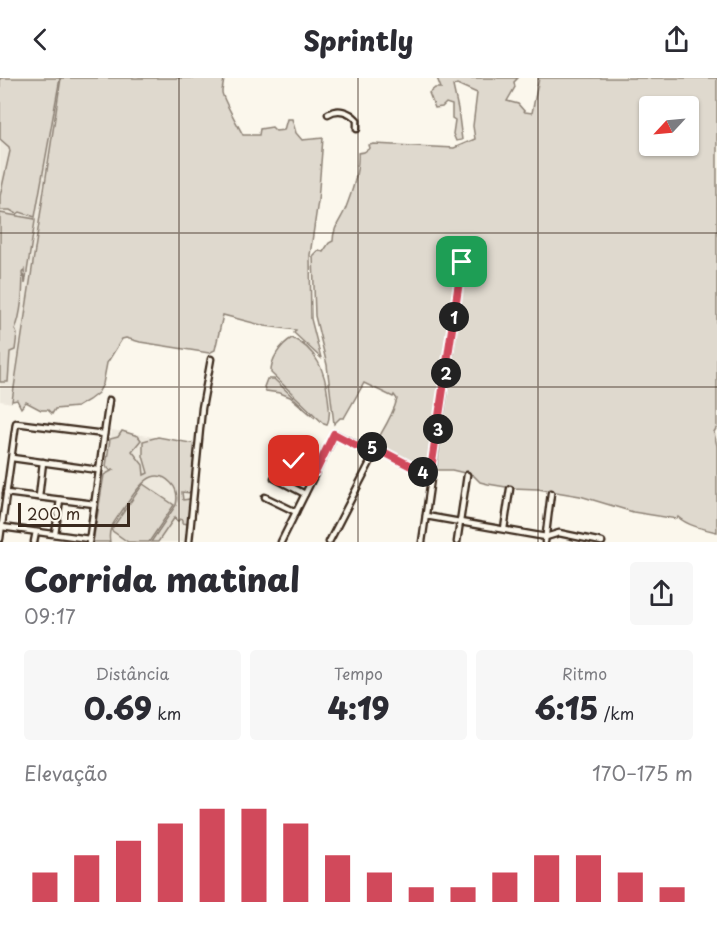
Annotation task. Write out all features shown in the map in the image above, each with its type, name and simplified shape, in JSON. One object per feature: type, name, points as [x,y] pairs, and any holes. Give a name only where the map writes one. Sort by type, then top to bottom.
[{"type":"street","points":[[328,114],[337,111],[351,114],[357,120],[357,129]]},
{"type":"street","points":[[422,542],[462,262]]},
{"type":"street","points":[[189,542],[202,408],[211,359]]},
{"type":"street","points":[[2,527],[89,541],[109,400]]},
{"type":"street","points":[[0,539],[16,423],[104,434]]},
{"type":"street","points":[[281,542],[334,434],[357,446],[372,446],[430,476]]},
{"type":"street","points":[[328,542],[377,449]]},
{"type":"street","points":[[12,458],[98,470]]},
{"type":"street","points":[[294,461],[316,471]]},
{"type":"street","points":[[39,496],[44,462]]},
{"type":"street","points":[[457,542],[466,475]]},
{"type":"street","points":[[274,478],[304,494]]},
{"type":"street","points":[[504,529],[510,489]]},
{"type":"street","points":[[6,493],[94,504]]},
{"type":"street","points":[[546,539],[551,493]]},
{"type":"street","points":[[265,497],[296,512]]},
{"type":"street","points":[[55,534],[60,500]]},
{"type":"street","points":[[426,516],[504,529],[546,539],[557,533],[602,542]]},
{"type":"street","points":[[34,542],[36,532]]},
{"type":"shaded area","points":[[0,78],[61,78],[12,403],[0,401]]},
{"type":"shaded area","points":[[0,78],[60,78],[35,217],[20,212],[17,214],[10,210],[0,210],[0,196],[10,151],[0,139]]},
{"type":"shaded area","points":[[61,78],[224,78],[223,95],[243,135],[259,135],[260,129],[272,127],[276,131],[284,130],[287,119],[292,119],[296,133],[302,140],[323,138],[318,201],[310,255],[311,319],[321,358],[294,333],[296,330],[265,326],[223,315],[215,350],[209,353],[122,339],[107,363],[103,384],[98,393],[77,407],[55,409],[52,414],[48,410],[41,410],[26,402],[21,408],[17,400],[12,401]]},
{"type":"shaded area","points":[[437,78],[518,78],[514,82],[515,87],[507,101],[518,104],[525,112],[532,113],[539,78],[717,78],[717,427],[714,432],[717,446],[717,532],[691,525],[678,517],[677,519],[633,512],[580,496],[488,484],[480,482],[473,475],[452,470],[422,470],[374,446],[397,399],[394,395],[393,397],[364,383],[344,418],[340,418],[334,424],[327,365],[315,316],[313,256],[319,250],[323,252],[333,241],[335,228],[345,210],[354,182],[358,153],[370,148],[369,145],[454,148],[475,139],[473,126],[477,93],[457,84],[453,86],[462,140],[456,141],[453,134],[455,120],[452,118],[452,105],[446,103],[442,107],[435,108],[429,93],[435,88],[441,88]]},
{"type":"shaded area","points":[[0,213],[35,219],[25,284],[24,270],[22,273],[22,301],[15,329],[17,334],[15,350],[10,352],[8,382],[0,382]]},
{"type":"shaded area","points":[[292,338],[308,348],[322,370],[329,407],[327,425],[271,373],[272,363],[277,353]]},
{"type":"shaded area","points":[[267,379],[274,379],[315,418],[290,397],[266,391],[264,387]]},
{"type":"shaded area","points":[[112,430],[196,444],[186,542],[93,542]]},
{"type":"shaded area","points":[[122,431],[138,436],[141,440],[132,451],[143,465],[144,475],[148,473],[143,456],[143,441],[158,437],[196,444],[191,493],[182,492],[183,500],[190,499],[188,524],[182,523],[180,519],[176,520],[175,517],[158,542],[151,542],[176,505],[177,496],[171,483],[164,477],[157,476],[144,482],[133,495],[112,525],[110,542],[93,542],[104,475],[113,470],[106,466],[110,439],[118,437]]},
{"type":"shaded area","points":[[143,484],[174,505],[149,542],[128,542],[111,530]]},
{"type":"route","points":[[294,461],[316,471],[334,434],[357,446],[372,446],[430,476],[462,262]]}]
